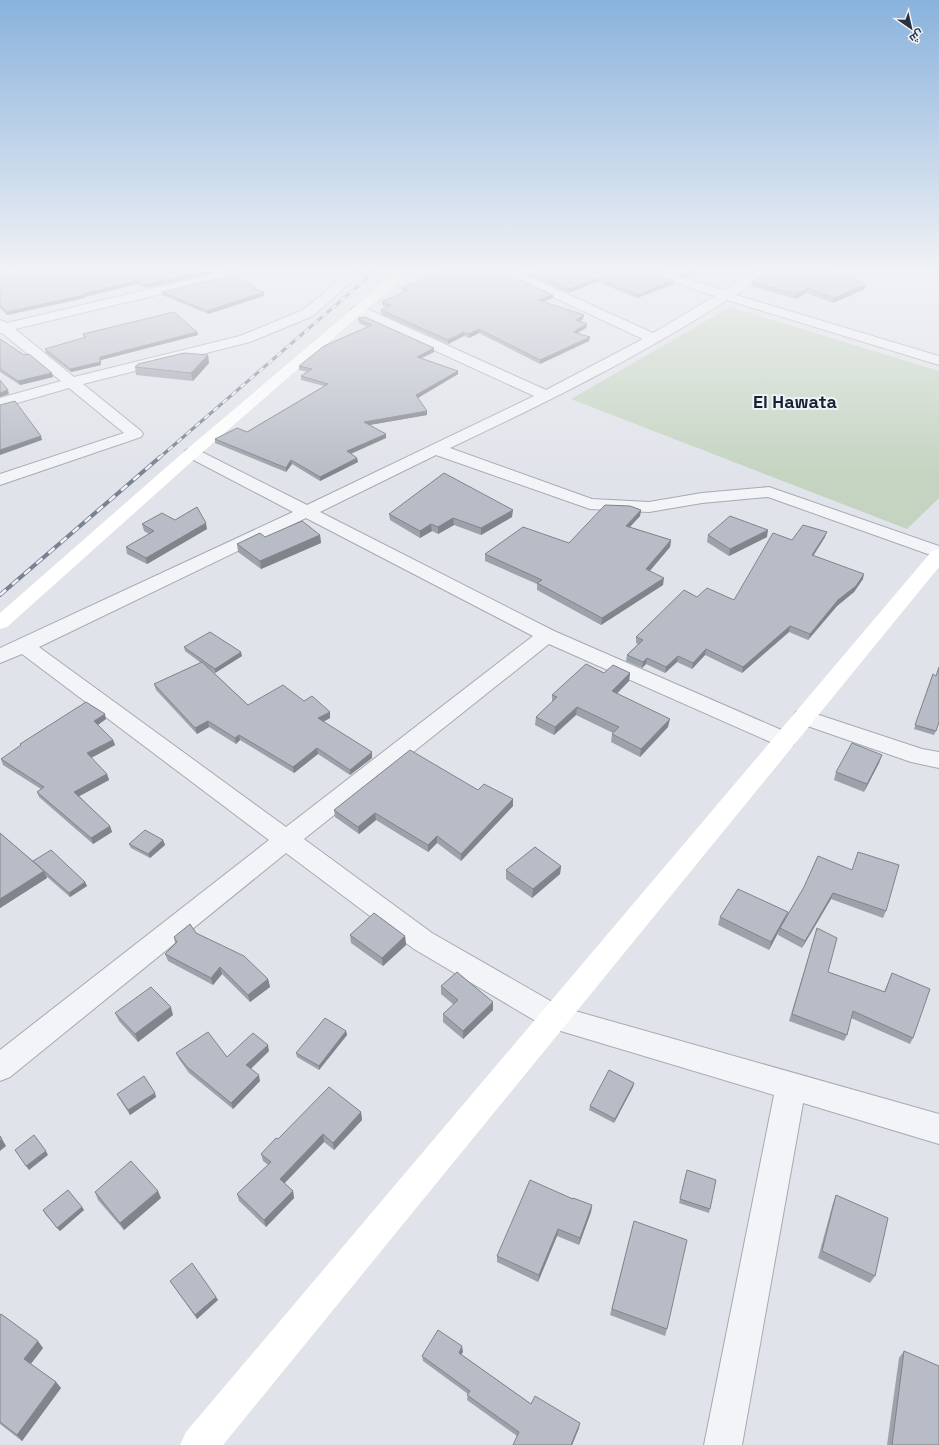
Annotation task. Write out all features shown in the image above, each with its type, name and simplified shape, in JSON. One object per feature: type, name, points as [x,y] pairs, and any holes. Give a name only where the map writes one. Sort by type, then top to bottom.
[{"type":"street","points":[[0,480],[135,434],[18,339]]},
{"type":"street","points":[[0,402],[72,382],[243,339]]},
{"type":"street","points":[[0,623],[192,453],[324,339]]},
{"type":"street","points":[[423,339],[547,396]]},
{"type":"street","points":[[0,656],[306,512],[547,396],[654,339]]},
{"type":"street","points":[[868,339],[939,361]]},
{"type":"street","points":[[199,1445],[939,553],[769,492],[702,498],[650,507],[590,504],[436,449]]},
{"type":"street","points":[[192,453],[547,635],[785,740]]},
{"type":"street","points":[[0,1068],[286,840],[547,635]]},
{"type":"street","points":[[24,646],[423,942],[554,1017],[939,1129]]},
{"type":"street","points":[[804,717],[919,756],[939,760]]},
{"type":"street","points":[[723,1445],[791,1086]]},
{"type":"green space","points":[[674,339],[836,339],[939,371],[939,498],[907,529],[571,399]]},
{"type":"building","points":[[1,339],[24,355],[29,354],[52,373],[18,381],[0,369]]},
{"type":"building","points":[[78,339],[168,339],[100,357],[100,362],[70,369],[45,349]]},
{"type":"building","points":[[339,339],[415,339],[434,348],[417,357],[458,371],[416,395],[427,411],[364,422],[386,434],[347,451],[357,458],[320,477],[291,460],[286,468],[215,439],[237,428],[247,432],[328,384],[301,376],[312,369],[299,366],[324,346]]},
{"type":"building","points":[[500,339],[585,339],[540,360]]},
{"type":"building","points":[[184,353],[208,355],[191,373],[135,367],[138,364]]},
{"type":"building","points":[[0,380],[8,390],[0,393]]},
{"type":"building","points":[[15,401],[41,436],[0,450],[0,405]]},
{"type":"building","points":[[444,473],[513,510],[481,528],[453,518],[438,527],[431,524],[420,531],[389,514]]},
{"type":"building","points":[[605,505],[630,506],[641,510],[626,526],[671,540],[646,569],[664,578],[602,618],[537,583],[542,580],[485,554],[523,527],[569,543]]},
{"type":"building","points":[[197,507],[206,523],[146,558],[126,547],[154,531],[142,524],[162,513],[175,520]]},
{"type":"building","points":[[730,516],[768,530],[730,549],[708,535]]},
{"type":"building","points":[[302,521],[320,535],[260,561],[237,544],[260,533],[265,537]]},
{"type":"building","points":[[803,525],[827,532],[812,555],[864,574],[856,586],[838,600],[810,634],[790,626],[743,667],[706,649],[693,663],[678,656],[666,667],[647,658],[643,662],[627,655],[643,640],[636,637],[684,590],[697,597],[707,588],[734,600],[773,533],[792,540]]},
{"type":"building","points":[[210,632],[241,652],[215,669],[184,647]]},
{"type":"building","points":[[202,662],[248,705],[283,685],[304,701],[312,696],[330,712],[318,718],[372,752],[350,770],[317,748],[293,767],[239,735],[235,738],[208,721],[195,728],[154,684]]},
{"type":"building","points":[[586,664],[604,673],[613,665],[630,673],[612,691],[670,719],[641,749],[612,734],[619,727],[577,707],[555,727],[536,717],[557,697],[552,695]]},
{"type":"building","points":[[939,667],[939,722],[936,731],[915,725],[933,674],[936,676]]},
{"type":"building","points":[[86,702],[105,714],[94,721],[113,740],[87,753],[107,774],[74,792],[110,826],[91,838],[37,792],[44,787],[1,759],[21,745],[20,744]]},
{"type":"building","points":[[852,743],[882,755],[867,784],[836,772]]},
{"type":"building","points":[[410,750],[478,790],[484,784],[513,799],[461,854],[437,836],[428,845],[375,813],[358,827],[334,810]]},
{"type":"building","points":[[145,830],[163,840],[148,854],[129,844]]},
{"type":"building","points":[[0,833],[44,871],[0,899]]},
{"type":"building","points":[[535,847],[561,866],[533,889],[506,870]]},
{"type":"building","points":[[51,850],[85,882],[69,893],[33,861]]},
{"type":"building","points":[[858,852],[899,865],[886,911],[833,893],[805,941],[780,928],[804,887],[818,856],[852,870]]},
{"type":"building","points":[[738,889],[788,912],[771,942],[720,917]]},
{"type":"building","points":[[374,913],[405,936],[382,958],[350,935]]},
{"type":"building","points":[[190,924],[196,933],[244,956],[268,979],[248,995],[220,967],[211,978],[165,954],[177,942],[174,937]]},
{"type":"building","points":[[817,928],[837,938],[828,972],[885,992],[892,973],[930,989],[913,1038],[853,1011],[847,1035],[792,1014]]},
{"type":"building","points":[[457,972],[493,1002],[463,1031],[443,1014],[458,1000],[441,986]]},
{"type":"building","points":[[151,987],[171,1007],[135,1034],[115,1013]]},
{"type":"building","points":[[325,1018],[346,1031],[319,1066],[296,1053]]},
{"type":"building","points":[[208,1032],[227,1057],[253,1033],[268,1045],[246,1065],[259,1075],[231,1103],[187,1067],[176,1053]]},
{"type":"building","points":[[609,1070],[634,1083],[615,1119],[590,1106]]},
{"type":"building","points":[[144,1076],[155,1093],[128,1110],[117,1094]]},
{"type":"building","points":[[329,1087],[361,1112],[333,1143],[323,1134],[280,1179],[293,1191],[264,1220],[237,1194],[271,1162],[261,1154],[276,1138],[278,1139]]},
{"type":"building","points":[[34,1135],[46,1151],[26,1166],[15,1150]]},
{"type":"building","points":[[131,1161],[158,1191],[120,1223],[95,1192]]},
{"type":"building","points":[[687,1170],[716,1180],[710,1209],[680,1199]]},
{"type":"building","points":[[530,1180],[573,1199],[592,1205],[580,1238],[558,1229],[539,1275],[497,1256]]},
{"type":"building","points":[[68,1190],[82,1207],[57,1228],[43,1210]]},
{"type":"building","points":[[836,1195],[888,1218],[875,1276],[822,1251]]},
{"type":"building","points":[[634,1221],[687,1240],[667,1329],[612,1309]]},
{"type":"building","points":[[192,1263],[216,1297],[195,1315],[170,1281]]},
{"type":"building","points":[[1,1314],[38,1341],[24,1359],[56,1382],[17,1435],[0,1422]]},
{"type":"building","points":[[438,1330],[462,1346],[459,1353],[531,1404],[535,1396],[580,1423],[571,1445],[513,1445],[519,1432],[467,1395],[470,1391],[422,1356]]},
{"type":"building","points":[[904,1351],[939,1366],[939,1445],[892,1445]]},
{"type":"railway","points":[[159,458],[296,339]]},
{"type":"railway","points":[[0,595],[160,457]]},
{"type":"district","name":"El Hawata","points":[[795,402]]}]
